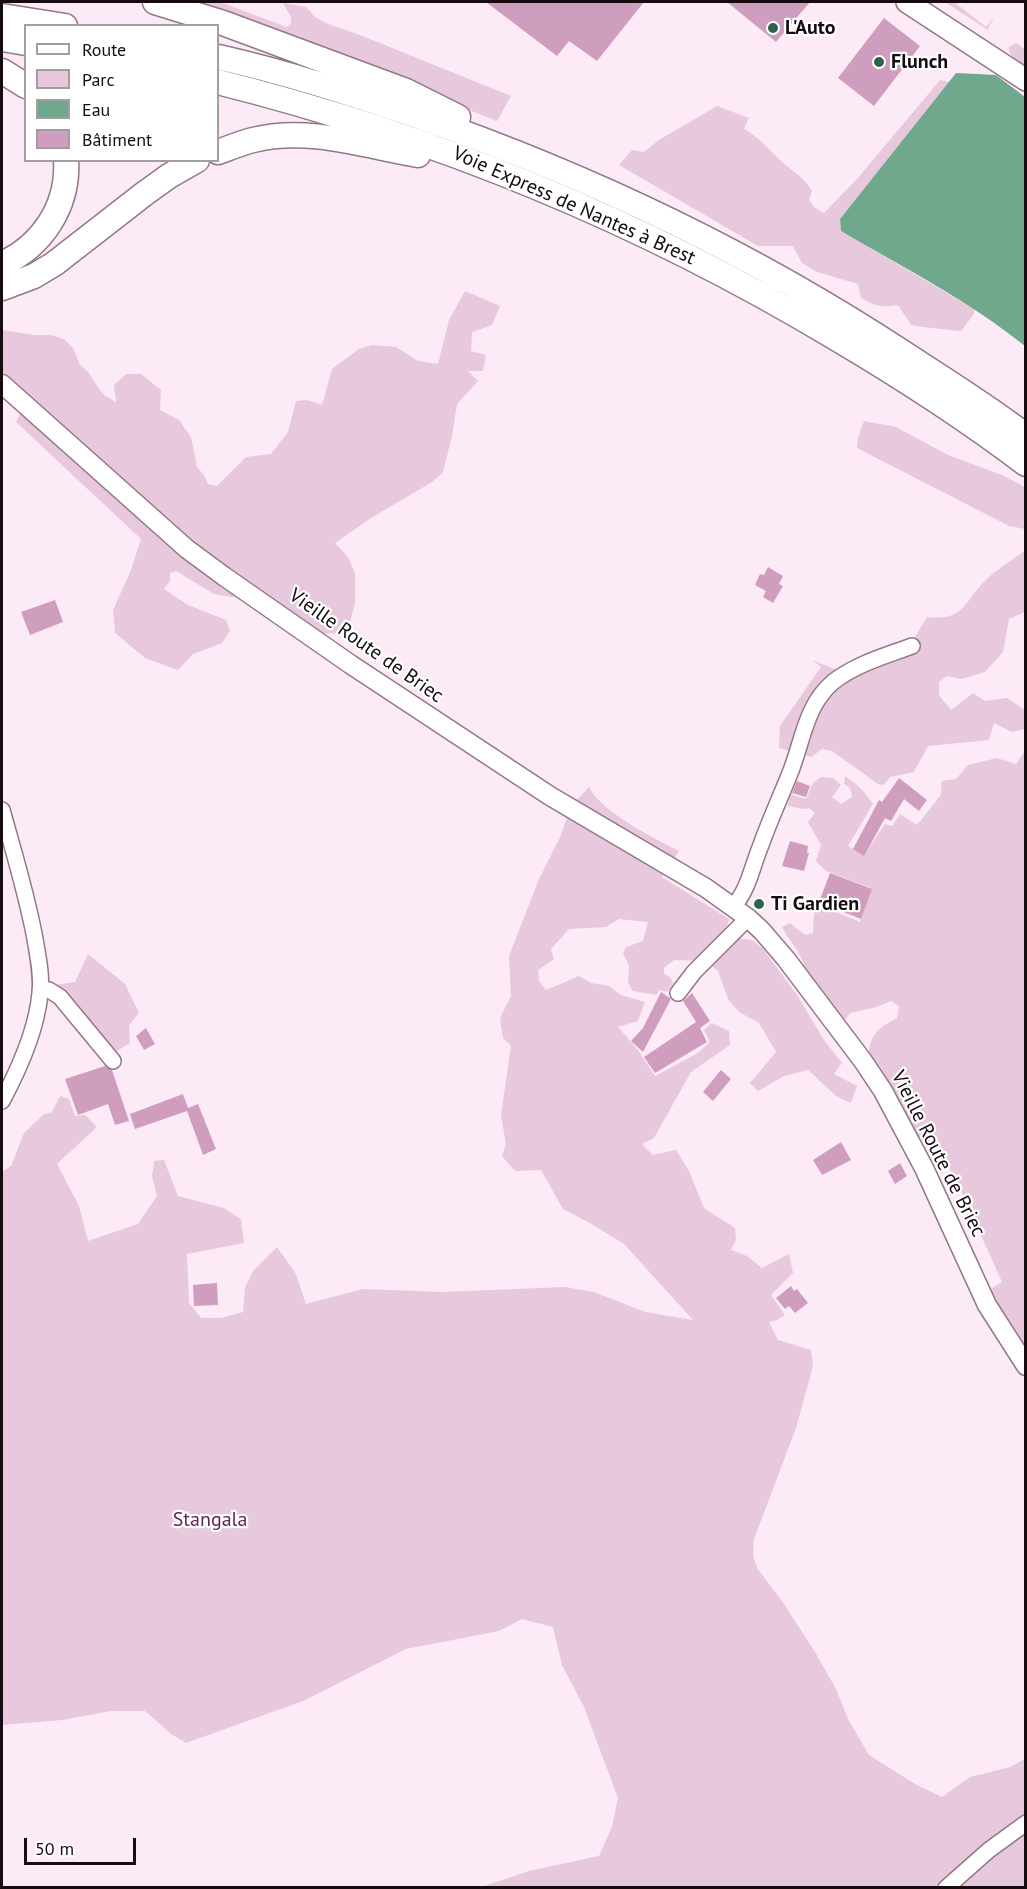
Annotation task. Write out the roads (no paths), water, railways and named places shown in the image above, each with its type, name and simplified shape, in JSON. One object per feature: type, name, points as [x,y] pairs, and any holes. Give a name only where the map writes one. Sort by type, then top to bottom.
[{"type":"highway","points":[[155,2],[223,23],[406,91],[624,198]]},
{"type":"highway","points":[[2,16],[52,24]]},
{"type":"highway","points":[[2,39],[24,43]]},
{"type":"highway","name":"Voie Express de Nantes à Brest","points":[[219,57],[356,95],[456,129],[624,198],[721,246],[862,325],[1026,436]]},
{"type":"highway","points":[[2,71],[24,85]]},
{"type":"highway","name":"Voie Express de Nantes à Brest","points":[[219,82],[284,98],[357,120],[492,168],[604,215],[679,250],[745,285],[901,377],[1026,464]]},
{"type":"highway","points":[[219,152],[265,138],[288,136],[334,138],[492,168]]},
{"type":"highway","points":[[2,264],[29,247],[43,234],[52,220],[63,192],[66,162]]},
{"type":"highway","points":[[2,288],[34,276],[54,264],[144,194],[194,162]]},
{"type":"main road","points":[[907,2],[961,34],[1026,78]]},
{"type":"main road","points":[[922,2],[961,34]]},
{"type":"street","name":"Vieille Route de Briec","points":[[2,384],[187,549],[225,577],[350,664],[550,796],[661,861],[741,913],[786,959],[874,1076],[924,1168],[987,1305],[1026,1366]]},
{"type":"street","points":[[678,993],[741,913],[741,899],[792,766],[799,740],[818,699],[827,688],[849,672],[865,663],[912,646]]},
{"type":"street","points":[[2,810],[27,900],[38,957],[40,990],[30,1034],[2,1101]]},
{"type":"street","points":[[40,990],[50,990],[60,997],[113,1061]]},
{"type":"street","points":[[946,1887],[989,1850],[1026,1823]]},
{"type":"water","points":[[956,73],[996,75],[1025,97],[1025,346],[959,300],[841,231],[840,219]]},
{"type":"place","name":"L'Auto","points":[[773,28]]},
{"type":"place","name":"Flunch","points":[[879,62]]},
{"type":"place","name":"Ti Gardien","points":[[759,904]]},
{"type":"park label","name":"Stangala","points":[[210,1520]]}]
